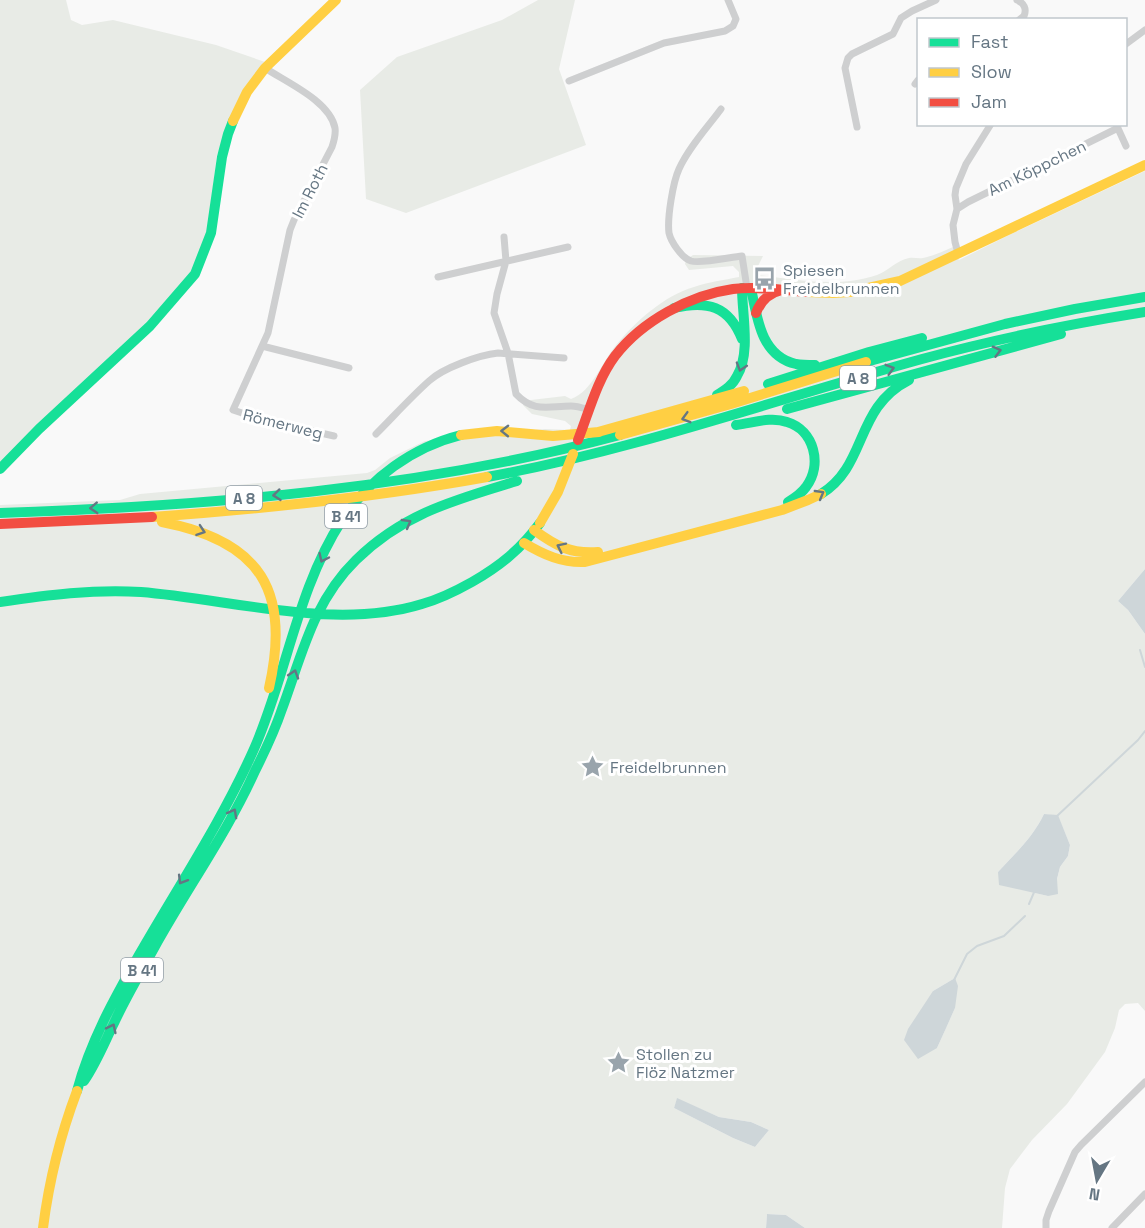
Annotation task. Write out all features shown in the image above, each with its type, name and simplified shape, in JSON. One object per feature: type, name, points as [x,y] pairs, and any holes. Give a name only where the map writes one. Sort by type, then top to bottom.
[{"type":"main road","points":[[0,469],[39,429],[150,326],[195,274],[211,233],[222,157],[239,107],[265,68],[336,0]]},
{"type":"main road","points":[[0,602],[64,592],[112,591],[157,594],[255,608],[348,616],[407,609],[452,594],[506,560],[534,530],[557,495],[601,382],[615,356],[634,336],[654,320],[674,308],[720,292],[747,288],[834,293],[879,287],[900,281],[1145,165]]},
{"type":"main road","points":[[747,288],[763,340],[776,355],[798,365],[826,365]]},
{"type":"main road","points":[[597,437],[684,407],[720,393],[730,386],[737,378],[741,368],[747,288]]},
{"type":"main road","points":[[756,313],[761,300],[774,291],[782,290]]},
{"type":"main road","name":"A 8","points":[[0,513],[225,500],[439,474],[562,443],[660,425],[983,329],[1110,302],[1145,297]]},
{"type":"main road","points":[[674,308],[698,303],[718,309],[726,314],[739,330],[744,345]]},
{"type":"main road","name":"A 8","points":[[0,524],[129,519],[326,501],[557,467],[964,348],[1038,330],[1145,312]]},
{"type":"main road","points":[[590,459],[736,425],[940,366],[1092,326],[1126,314]]},
{"type":"main road","points":[[684,407],[756,388],[934,334],[983,329]]},
{"type":"main road","points":[[524,543],[557,561],[585,562],[802,503],[828,490],[845,472],[852,461],[870,417],[884,397],[905,381],[940,366]]},
{"type":"main road","points":[[534,530],[565,550],[576,553],[598,552],[779,505],[800,494],[811,481],[815,463],[811,443],[800,429],[792,423],[780,420],[736,425]]},
{"type":"main road","name":"B 41","points":[[43,1228],[56,1156],[89,1051],[115,998],[228,802],[255,746],[272,706],[305,601],[317,570],[339,526],[361,495],[398,463],[437,442],[489,431],[513,431],[562,443]]},
{"type":"main road","points":[[399,492],[453,490],[517,480],[557,467]]},
{"type":"main road","name":"B 41","points":[[77,1091],[95,1064],[150,955],[251,781],[274,729],[310,627],[326,596],[338,580],[374,545],[424,512],[450,501],[517,480]]},
{"type":"main road","points":[[129,519],[143,523],[176,524],[211,534],[232,545],[260,574],[267,586],[273,602],[276,622],[275,653],[255,746]]},
{"type":"street","points":[[568,81],[664,43],[724,32],[733,26],[736,19],[728,0]]},
{"type":"street","points":[[857,127],[845,68],[848,58],[894,34],[904,16],[936,0]]},
{"type":"street","points":[[1017,0],[1022,3],[1025,10],[1022,18]]},
{"type":"street","points":[[1127,43],[1145,30]]},
{"type":"street","name":"Im Roth","points":[[233,410],[268,333],[294,220],[332,147],[336,130],[326,111],[316,100],[265,68]]},
{"type":"street","points":[[721,109],[687,154],[678,170],[673,188],[669,233],[676,249],[691,261],[742,256],[747,288]]},
{"type":"street","points":[[958,253],[952,225],[957,209],[955,195],[959,179],[990,126]]},
{"type":"street","name":"Am Köppchen","points":[[957,209],[1117,126],[1126,146]]},
{"type":"street","points":[[504,237],[506,261],[494,313],[508,353],[516,394],[532,406],[542,408],[570,406],[590,410]]},
{"type":"street","points":[[438,277],[568,247]]},
{"type":"street","points":[[262,346],[349,368]]},
{"type":"street","points":[[376,434],[429,380],[448,368],[489,354],[508,353],[564,358]]},
{"type":"street","name":"Römerweg","points":[[233,410],[263,420],[334,436]]},
{"type":"street","points":[[1046,1228],[1049,1211],[1075,1152],[1145,1082]]},
{"type":"street","points":[[1112,1228],[1145,1194]]},
{"type":"shaded area","points":[[0,0],[66,0],[71,20],[82,25],[113,20],[216,45],[268,63],[237,107],[217,155],[207,233],[193,274],[150,320],[0,465]]},
{"type":"shaded area","points":[[538,0],[575,0],[559,69],[586,145],[406,213],[366,199],[360,90],[397,57],[502,20]]},
{"type":"shaded area","points":[[1145,171],[1145,569],[1118,601],[1128,610],[1145,634],[1145,1011],[1138,1003],[1125,1004],[1119,1010],[1115,1028],[1105,1052],[1067,1104],[1032,1140],[1010,1169],[1005,1188],[1002,1228],[805,1228],[786,1215],[767,1214],[766,1228],[0,1228],[0,505],[120,500],[140,494],[367,473],[375,470],[390,458],[425,441],[545,429],[570,430],[571,426],[565,421],[532,414],[523,405],[531,400],[565,396],[571,399],[579,395],[591,383],[617,344],[652,310],[683,291],[739,277],[739,272],[733,266],[689,270],[685,264],[686,260],[693,255],[763,256],[757,268],[758,275],[833,282],[877,275],[905,259],[927,257],[953,247],[959,260]],"holes":[[[1044,814],[1058,816],[1070,845],[1068,856],[1060,867],[1057,879],[1048,896],[1035,893],[998,872],[1029,838]],[[955,978],[955,1008],[937,1048],[933,991]],[[677,1099],[719,1117],[751,1122],[769,1130],[755,1147],[674,1108]]]},
{"type":"shaded area","points":[[1145,569],[1145,634],[1128,610],[1118,601]]},
{"type":"shaded area","points":[[1044,814],[1058,815],[1070,845],[1068,856],[1060,867],[1057,879],[1058,894],[1048,896],[999,885],[998,872],[1029,838]]},
{"type":"shaded area","points":[[955,978],[958,986],[955,1008],[937,1048],[918,1059],[904,1040],[908,1029],[933,991]]},
{"type":"shaded area","points":[[677,1098],[719,1117],[751,1122],[769,1130],[755,1147],[674,1108]]},
{"type":"shaded area","points":[[767,1214],[786,1215],[805,1228],[766,1228]]},
{"type":"waterway","points":[[1140,650],[1145,667]]},
{"type":"waterway","points":[[1057,816],[1145,731]]},
{"type":"waterway","points":[[1029,904],[1035,890]]},
{"type":"waterway","points":[[954,980],[967,954],[977,946],[1004,936],[1025,916]]},
{"type":"traffic: fast","points":[[0,469],[39,429],[150,326],[195,274],[211,233],[222,157],[233,121]]},
{"type":"traffic: fast","points":[[717,395],[735,379],[744,356],[742,288]]},
{"type":"traffic: fast","points":[[751,288],[763,334],[775,353],[784,360],[796,364],[815,365]]},
{"type":"traffic: fast","points":[[866,362],[1005,324],[1145,297]]},
{"type":"traffic: fast","points":[[674,308],[697,305],[715,308],[731,319],[742,339]]},
{"type":"traffic: fast","points":[[487,477],[597,453],[950,352],[1033,332],[1145,312]]},
{"type":"traffic: fast","points":[[787,409],[1061,334]]},
{"type":"traffic: fast","points":[[768,384],[922,338]]},
{"type":"traffic: fast","points":[[821,494],[836,482],[847,468],[869,421],[879,406],[891,392],[909,380]]},
{"type":"traffic: fast","points":[[736,425],[781,420],[804,432],[813,449],[814,469],[806,487],[788,502]]},
{"type":"traffic: fast","points":[[77,1091],[89,1055],[112,1004],[214,828],[254,749],[314,574],[342,520],[366,491],[394,466],[426,447],[461,435]]},
{"type":"traffic: fast","points":[[0,513],[156,505],[312,492],[467,469],[544,454],[620,435]]},
{"type":"traffic: fast","points":[[84,1081],[136,980],[244,793],[276,725],[310,630],[329,593],[341,576],[374,544],[412,519],[451,502],[517,481]]},
{"type":"traffic: fast","points":[[0,602],[70,593],[123,591],[318,614],[389,612],[435,600],[472,582],[509,556],[540,523]]},
{"type":"traffic: slow","points":[[233,121],[247,92],[265,68],[336,0]]},
{"type":"traffic: slow","points":[[807,292],[850,292],[900,281],[1145,165]]},
{"type":"traffic: slow","points":[[620,435],[731,404],[866,362]]},
{"type":"traffic: slow","points":[[598,432],[744,391]]},
{"type":"traffic: slow","points":[[461,435],[497,431],[553,436],[599,432]]},
{"type":"traffic: slow","points":[[540,523],[558,492],[573,454]]},
{"type":"traffic: slow","points":[[152,517],[320,502],[487,477]]},
{"type":"traffic: slow","points":[[524,543],[553,557],[585,562],[782,510],[821,494]]},
{"type":"traffic: slow","points":[[162,522],[196,531],[224,542],[245,557],[261,576],[271,598],[275,624],[275,654],[269,688]]},
{"type":"traffic: slow","points":[[534,530],[564,548],[579,552],[598,552]]},
{"type":"traffic: slow","points":[[43,1228],[56,1159],[77,1091]]},
{"type":"traffic: jam","points":[[578,440],[598,386],[609,365],[626,343],[653,321],[684,304],[717,292],[742,288],[807,292]]},
{"type":"traffic: jam","points":[[756,313],[766,298],[782,290]]},
{"type":"traffic: jam","points":[[0,524],[152,517]]},
{"type":"place","name":"Spiesen Freidelbrunnen","points":[[765,279]]},
{"type":"place","name":"Freidelbrunnen","points":[[592,767]]},
{"type":"place","name":"Stollen zu Flöz Natzmer","points":[[618,1063]]}]
